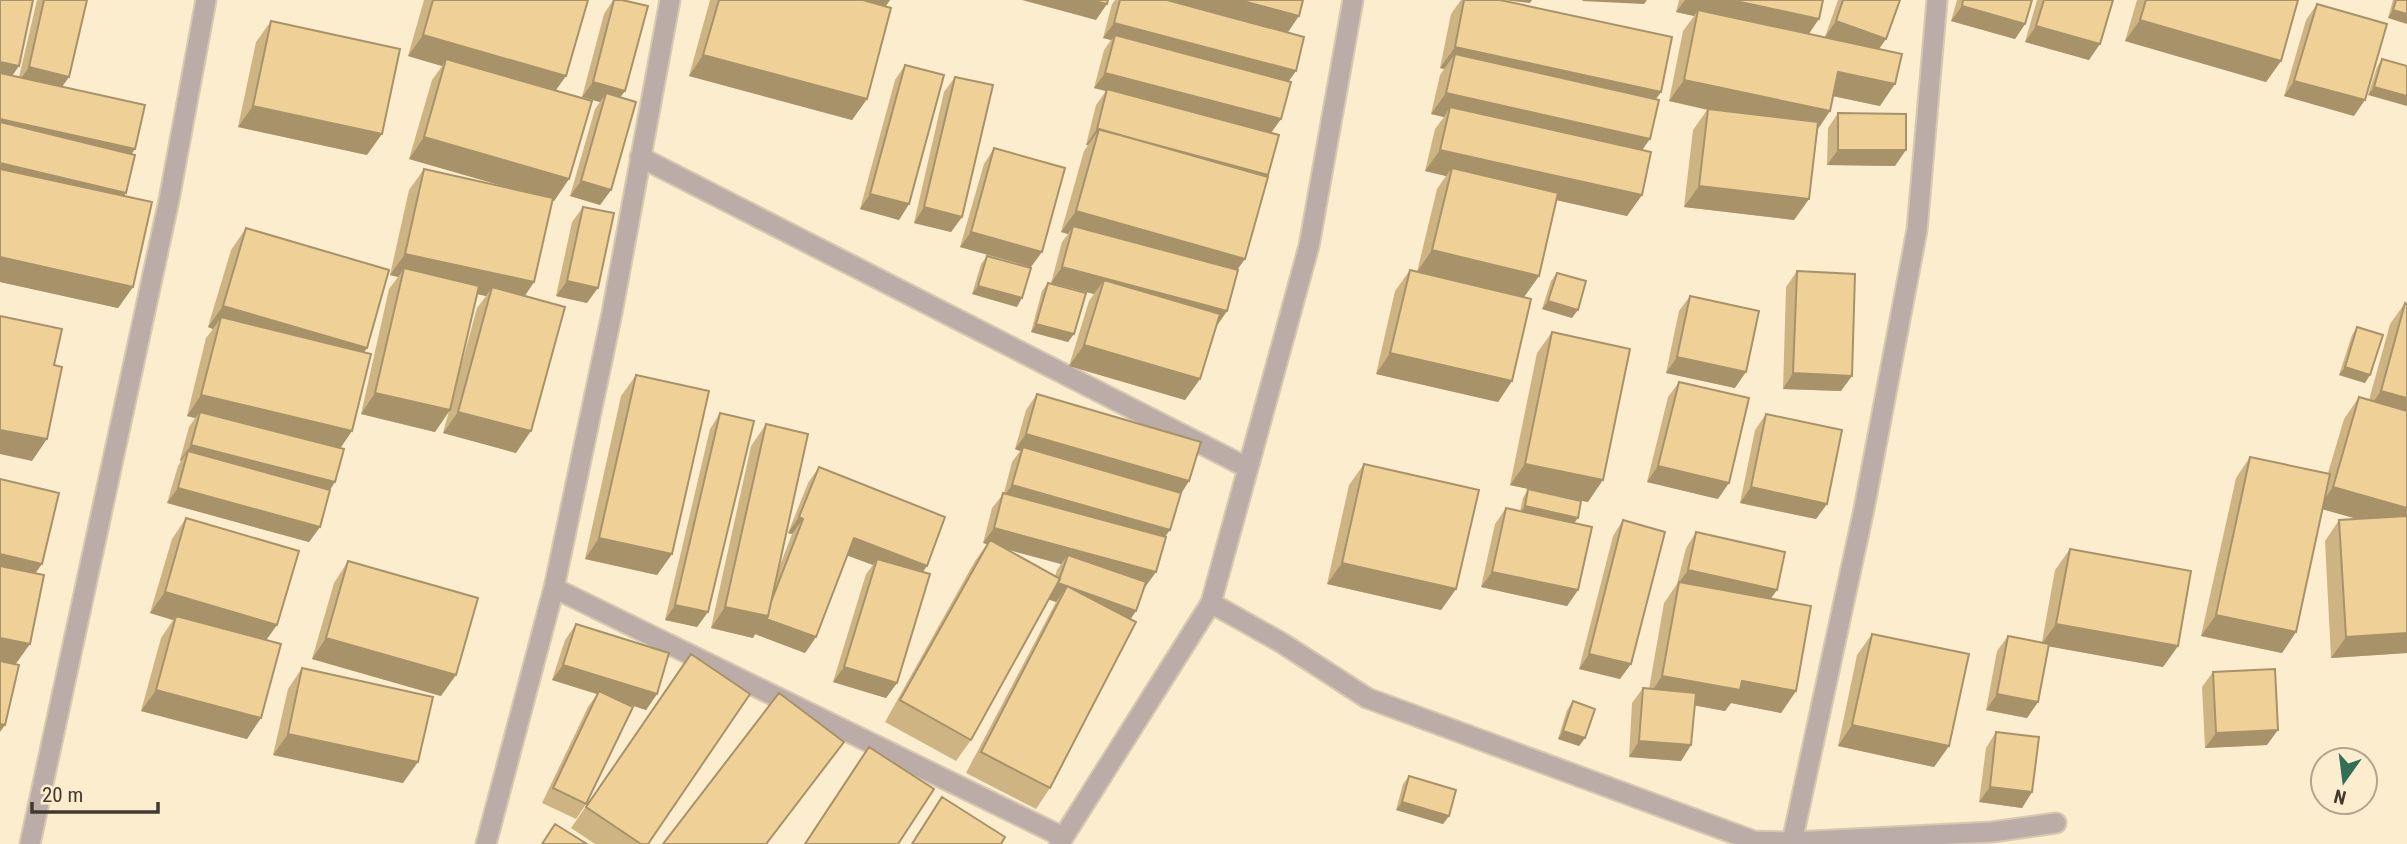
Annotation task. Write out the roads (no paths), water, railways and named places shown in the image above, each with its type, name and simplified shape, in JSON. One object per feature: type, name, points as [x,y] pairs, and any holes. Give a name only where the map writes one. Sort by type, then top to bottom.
[{"type":"street","points":[[30,844],[167,213],[206,0]]},
{"type":"street","points":[[486,844],[554,588],[612,313],[670,0]]},
{"type":"street","points":[[554,588],[1061,840],[1211,603],[1309,246],[1353,0]]},
{"type":"street","points":[[1792,842],[1864,509],[1917,230],[1937,0]]},
{"type":"street","points":[[640,157],[1248,468]]},
{"type":"street","points":[[1211,603],[1282,643],[1367,698],[1754,843],[1992,832],[2056,823]]}]
